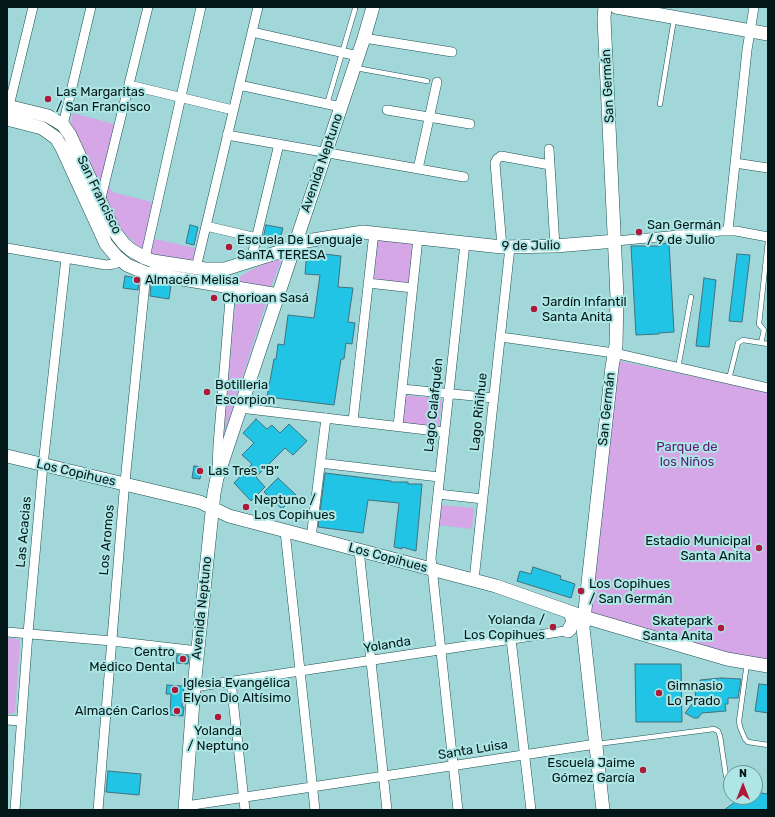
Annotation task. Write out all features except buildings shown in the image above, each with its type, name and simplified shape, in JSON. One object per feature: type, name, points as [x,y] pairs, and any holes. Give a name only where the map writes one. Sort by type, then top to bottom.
[{"type":"street","points":[[33,7],[8,106],[48,116],[63,125],[91,7]]},
{"type":"street","points":[[100,202],[148,7]]},
{"type":"street","points":[[145,258],[201,7]]},
{"type":"street","points":[[196,268],[258,7]]},
{"type":"street","name":"Avenida Neptuno","points":[[217,478],[279,295],[373,7]]},
{"type":"street","name":"San Germán","points":[[603,810],[584,622],[616,345],[616,241],[604,18],[605,7]]},
{"type":"street","points":[[616,7],[768,34]]},
{"type":"street","points":[[728,230],[734,163],[754,7]]},
{"type":"street","points":[[252,32],[342,53],[356,62]]},
{"type":"street","points":[[364,38],[452,52]]},
{"type":"street","points":[[418,169],[437,82]]},
{"type":"street","points":[[129,85],[233,110]]},
{"type":"street","points":[[239,85],[341,107]]},
{"type":"street","points":[[386,110],[470,124]]},
{"type":"street","name":"San Francisco","points":[[7,119],[42,128],[56,138],[103,237],[111,250],[121,261],[146,273],[279,295]]},
{"type":"street","name":"San Francisco","points":[[63,125],[70,135],[114,231],[131,250],[145,258],[196,268],[211,270],[225,269],[295,245]]},
{"type":"street","points":[[227,135],[464,177]]},
{"type":"street","points":[[251,260],[279,144]]},
{"type":"street","points":[[549,149],[555,246]]},
{"type":"street","name":"Lago Riñihue","points":[[474,580],[501,336],[506,247],[495,163],[501,156],[550,165]]},
{"type":"street","points":[[734,163],[768,168]]},
{"type":"street","points":[[206,226],[257,238]]},
{"type":"street","name":"9 de Julio","points":[[295,245],[314,239],[353,233],[374,232],[506,247],[555,246],[728,230],[768,237]]},
{"type":"street","points":[[353,421],[374,232]]},
{"type":"street","points":[[398,426],[418,238]]},
{"type":"street","name":"Lago Calafquén","points":[[458,810],[430,558],[465,243]]},
{"type":"street","points":[[7,248],[109,265],[121,261]]},
{"type":"street","name":"Las Acacias","points":[[15,810],[28,633],[43,465],[66,258]]},
{"type":"street","name":"Los Aromos","points":[[98,810],[125,484],[146,273]]},
{"type":"street","points":[[368,283],[413,288]]},
{"type":"street","name":"Avenida Neptuno","points":[[186,808],[194,687],[212,508],[217,478],[218,445],[231,287]]},
{"type":"street","points":[[501,336],[614,353],[768,388]]},
{"type":"street","points":[[402,389],[494,398]]},
{"type":"street","points":[[240,408],[444,432]]},
{"type":"street","points":[[311,538],[326,418]]},
{"type":"street","name":"Los Copihues","points":[[7,456],[200,502],[224,514],[496,586],[570,612],[584,622],[727,659],[768,666]]},
{"type":"street","points":[[320,463],[439,477]]},
{"type":"street","points":[[438,494],[483,499]]},
{"type":"street","points":[[285,531],[315,810]]},
{"type":"street","points":[[359,550],[387,810]]},
{"type":"street","points":[[568,631],[573,622],[570,612]]},
{"type":"street","name":"Yolanda","points":[[194,687],[568,631],[584,622]]},
{"type":"street","points":[[7,632],[112,641],[198,651]]},
{"type":"street","points":[[511,639],[532,810]]},
{"type":"street","points":[[231,681],[246,810]]},
{"type":"street","points":[[7,720],[21,721]]},
{"type":"street","name":"Santa Luisa","points":[[186,808],[596,744]]},
{"type":"lane","points":[[327,104],[355,9]]},
{"type":"lane","points":[[660,104],[675,18]]},
{"type":"lane","points":[[356,62],[427,81]]},
{"type":"lane","points":[[761,343],[764,330],[759,324],[768,241]]},
{"type":"lane","points":[[678,368],[691,297]]},
{"type":"lane","points":[[729,379],[738,343],[743,340],[768,344]]},
{"type":"lane","points":[[747,663],[739,721],[740,726],[745,739],[748,742],[768,745]]},
{"type":"lane","name":"Santa Luisa","points":[[596,744],[714,728],[718,731],[720,736],[724,765]]},
{"type":"green space","points":[[73,113],[114,124],[105,174],[112,192],[152,202],[146,237],[195,248],[193,260],[155,256],[139,248],[120,228],[78,138],[70,127]]},
{"type":"green space","points":[[375,239],[414,244],[409,285],[370,281]]},
{"type":"green space","points":[[283,256],[270,289],[230,283],[251,270]]},
{"type":"green space","points":[[236,293],[267,300],[224,435]]},
{"type":"green space","name":"Parque de los Niños","points":[[619,361],[768,392],[768,662],[749,659],[594,616],[590,611]]},
{"type":"green space","points":[[405,395],[442,399],[439,428],[402,424]]},
{"type":"green space","points":[[440,505],[474,508],[472,529],[438,525]]},
{"type":"green space","points":[[7,638],[18,639],[20,642],[15,712],[11,714],[7,714]]},
{"type":"place","name":"Las Margaritas / San Francisco","points":[[48,99]]},
{"type":"place","name":"San Germán / 9 de Julio","points":[[639,232]]},
{"type":"place","name":"Escuela De Lenguaje SanTA TERESA","points":[[229,247]]},
{"type":"place","name":"Almacén Melisa","points":[[137,280]]},
{"type":"place","name":"Chorioan Sasá","points":[[214,298]]},
{"type":"place","name":"Jardín Infantil Santa Anita","points":[[534,309]]},
{"type":"place","name":"Botilleria Escorpion","points":[[207,392]]},
{"type":"place","name":"Las Tres \"B\"","points":[[200,471]]},
{"type":"place","name":"Neptuno / Los Copihues","points":[[246,507]]},
{"type":"place","name":"Estadio Municipal Santa Anita","points":[[759,548]]},
{"type":"place","name":"Los Copihues / San Germán","points":[[581,591]]},
{"type":"place","name":"Yolanda / Los Copihues","points":[[553,627]]},
{"type":"place","name":"Skatepark Santa Anita","points":[[721,628]]},
{"type":"place","name":"Centro Médico Dental","points":[[183,659]]},
{"type":"place","name":"Iglesia Evangélica Elyon Dio Altísimo","points":[[175,690]]},
{"type":"place","name":"Gimnasio Lo Prado","points":[[659,693]]},
{"type":"place","name":"Almacén Carlos","points":[[177,711]]},
{"type":"place","name":"Yolanda / Neptuno","points":[[218,717]]},
{"type":"place","name":"Escuela Jaime Gómez García","points":[[643,770]]}]
